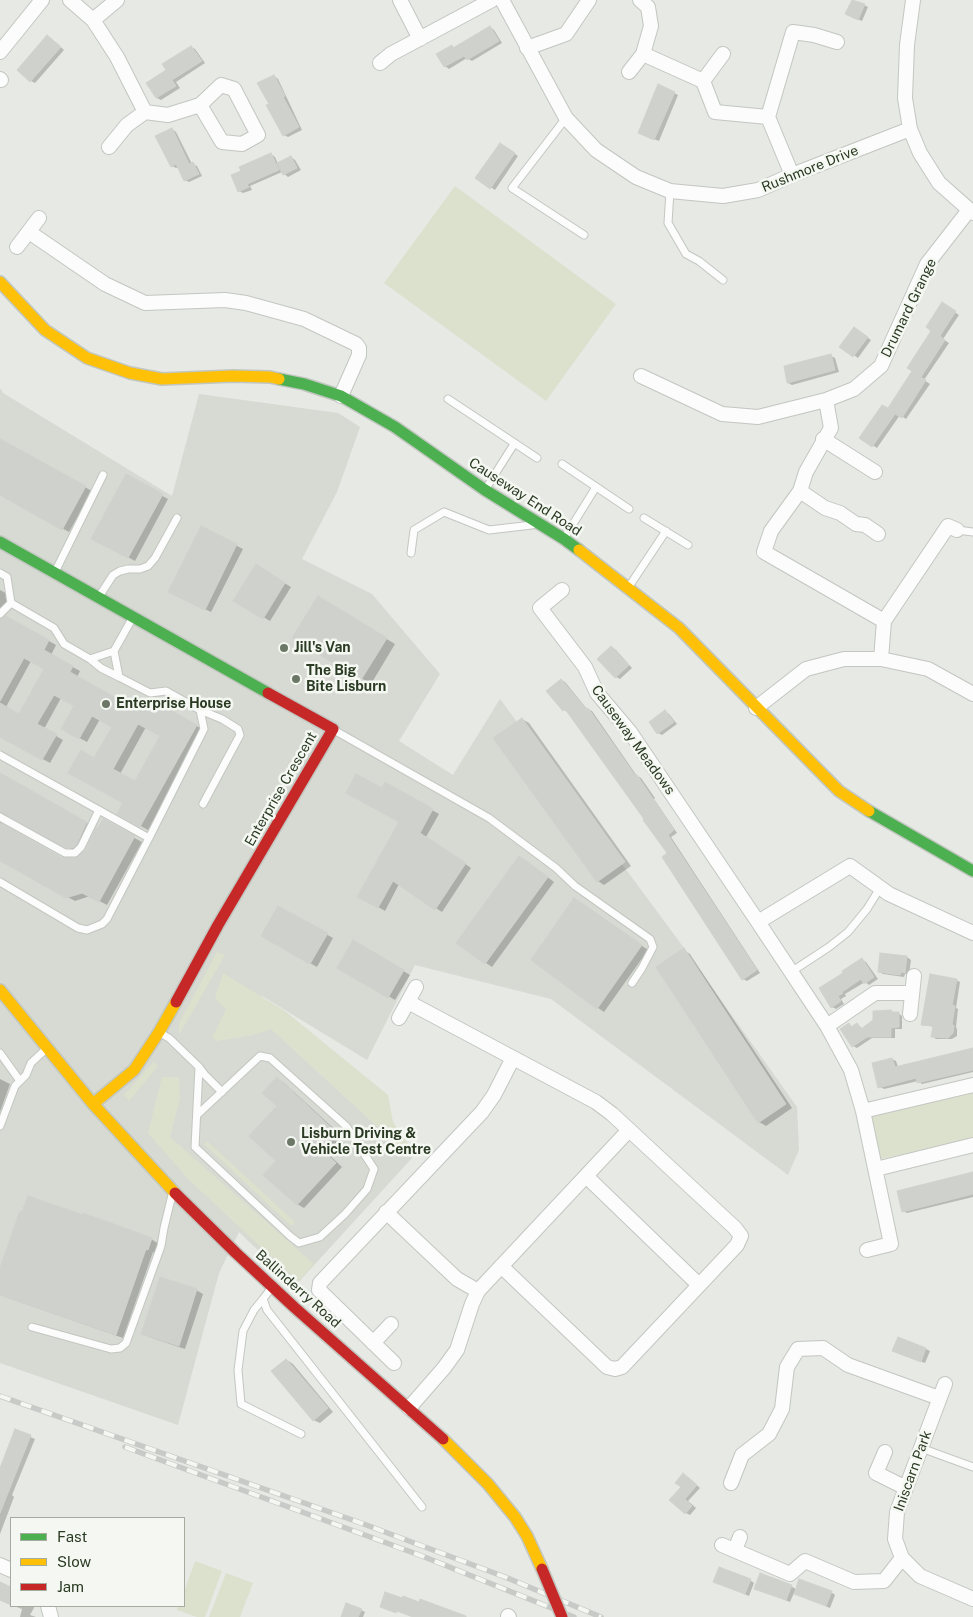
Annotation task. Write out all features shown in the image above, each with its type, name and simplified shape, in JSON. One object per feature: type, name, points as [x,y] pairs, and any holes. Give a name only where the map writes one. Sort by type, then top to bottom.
[{"type":"street","points":[[0,52],[42,0]]},
{"type":"street","points":[[70,0],[93,20],[117,57],[145,112]]},
{"type":"street","points":[[93,20],[117,0]]},
{"type":"street","points":[[400,0],[420,39]]},
{"type":"street","points":[[380,63],[391,54],[492,0]]},
{"type":"street","name":"Rushmore Drive","points":[[502,0],[566,118],[596,150],[636,177],[670,191],[723,196],[758,190],[910,129]]},
{"type":"street","points":[[527,48],[566,34],[589,0]]},
{"type":"street","points":[[629,72],[643,54],[652,26],[648,7],[640,0]]},
{"type":"street","points":[[913,0],[907,45],[905,98],[910,129],[920,153],[939,182],[971,212]]},
{"type":"street","points":[[792,175],[768,116],[793,32],[814,35],[836,42]]},
{"type":"street","points":[[643,54],[703,81],[715,112],[768,116]]},
{"type":"street","points":[[703,81],[723,54]]},
{"type":"street","points":[[109,147],[127,125],[145,112],[168,115],[200,105],[221,85],[234,89],[258,135],[242,144],[222,142],[200,105]]},
{"type":"street","name":"Drumard Grange","points":[[641,376],[722,414],[758,417],[826,400],[854,389],[881,366],[927,264],[971,212]]},
{"type":"street","points":[[17,247],[39,218]]},
{"type":"street","points":[[28,232],[105,284],[145,303],[225,300],[246,304],[304,319],[356,344],[359,348],[359,355],[341,396]]},
{"type":"street","name":"Causeway End Road","points":[[0,282],[45,330],[87,358],[120,370],[162,379],[233,376],[270,377],[304,384],[341,396],[395,427],[485,490],[564,539],[679,628],[839,791],[877,816],[973,871]]},
{"type":"street","points":[[826,400],[831,428],[823,439],[806,472],[800,491],[771,531],[764,552],[884,621]]},
{"type":"street","points":[[823,439],[875,472]]},
{"type":"street","points":[[800,491],[825,508],[840,513],[856,524],[865,525],[878,534]]},
{"type":"street","points":[[881,659],[884,621],[948,526],[957,530]]},
{"type":"street","name":"Enterprise Crescent","points":[[0,542],[333,729],[218,925],[160,1032],[134,1070],[93,1104]]},
{"type":"street","name":"Causeway Meadows","points":[[562,590],[540,608],[585,667],[596,693],[630,732],[758,922],[827,1026],[851,1070],[863,1111],[891,1244],[867,1250]]},
{"type":"street","points":[[756,708],[806,668],[844,659],[881,659],[928,669],[973,694]]},
{"type":"street","points":[[758,922],[850,866],[888,894],[973,933]]},
{"type":"street","points":[[910,1014],[914,976]]},
{"type":"street","points":[[399,1018],[416,986]]},
{"type":"street","name":"Ballinderry Road","points":[[0,990],[93,1104],[173,1191],[272,1286],[455,1450],[488,1484],[515,1517],[527,1536],[562,1617]]},
{"type":"street","points":[[827,1026],[875,993],[912,994]]},
{"type":"street","points":[[408,1002],[596,1102],[612,1114],[735,1228],[741,1236],[737,1245],[700,1285],[622,1367],[616,1369],[607,1367],[501,1266]]},
{"type":"street","points":[[394,1363],[319,1290],[320,1283],[482,1112],[494,1095],[513,1058]]},
{"type":"street","points":[[863,1111],[973,1085]]},
{"type":"street","points":[[409,1408],[457,1350],[478,1291],[629,1130]]},
{"type":"street","points":[[876,1169],[973,1145]]},
{"type":"street","points":[[586,1176],[700,1285]]},
{"type":"street","points":[[386,1212],[457,1279],[478,1291]]},
{"type":"street","points":[[373,1343],[391,1324]]},
{"type":"street","points":[[731,1483],[742,1455],[770,1434],[782,1408],[787,1367],[798,1349],[822,1348],[848,1365],[939,1398]]},
{"type":"street","name":"Iniscarn Park","points":[[945,1384],[897,1512],[894,1539],[902,1558],[920,1576],[973,1598]]},
{"type":"street","points":[[884,1452],[876,1473],[906,1488]]},
{"type":"street","points":[[732,1544],[790,1574],[805,1561],[854,1582],[884,1581],[902,1558]]},
{"type":"lane","points":[[566,118],[512,188],[584,235]]},
{"type":"lane","points":[[670,191],[668,223],[681,246],[686,254],[699,261],[723,280]]},
{"type":"lane","points":[[448,399],[537,458]]},
{"type":"lane","points":[[485,490],[514,444]]},
{"type":"lane","points":[[562,464],[629,509]]},
{"type":"lane","points":[[55,573],[103,475]]},
{"type":"lane","points":[[564,539],[596,487]]},
{"type":"lane","points":[[411,553],[414,530],[444,512],[489,530],[540,524]]},
{"type":"lane","points":[[99,598],[113,575],[120,571],[140,569],[148,566],[155,558],[177,518]]},
{"type":"lane","points":[[644,518],[688,545]]},
{"type":"lane","points":[[957,530],[973,532]]},
{"type":"lane","points":[[628,587],[666,531]]},
{"type":"lane","points":[[0,574],[7,577],[11,603]]},
{"type":"lane","points":[[0,614],[11,603]]},
{"type":"lane","points":[[11,603],[54,628],[64,644],[90,659],[100,668],[150,693],[166,691],[238,728],[240,735],[202,804]]},
{"type":"lane","points":[[119,677],[114,651],[133,617]]},
{"type":"lane","points":[[90,659],[114,651]]},
{"type":"lane","points":[[0,882],[78,928],[88,930],[102,924],[107,919],[204,729],[200,710]]},
{"type":"lane","points":[[333,729],[489,818],[556,868],[575,886],[650,939],[653,947],[632,983]]},
{"type":"lane","points":[[0,754],[148,838]]},
{"type":"lane","points":[[0,817],[65,853],[75,853],[99,810]]},
{"type":"lane","points":[[791,972],[848,932],[880,888]]},
{"type":"lane","points":[[160,1032],[199,1067],[222,1092]]},
{"type":"lane","points":[[0,1126],[15,1086],[26,1075],[31,1063],[47,1048]]},
{"type":"lane","points":[[0,1053],[20,1081]]},
{"type":"lane","points":[[197,1115],[260,1056],[270,1058],[346,1126],[374,1169],[367,1189],[320,1237],[299,1242],[290,1236],[195,1147],[199,1067]]},
{"type":"lane","points":[[32,1327],[111,1349],[120,1348],[126,1343],[161,1246],[173,1191]]},
{"type":"lane","points":[[272,1286],[254,1310],[243,1331],[238,1370],[241,1404],[301,1434]]},
{"type":"lane","points":[[264,1299],[267,1310],[422,1507]]},
{"type":"lane","points":[[921,1448],[973,1467]]},
{"type":"shaded area","points":[[0,388],[3,393],[172,496],[199,394],[338,413],[360,427],[337,492],[302,559],[372,594],[440,674],[399,741],[453,775],[500,699],[684,948],[797,1107],[799,1150],[788,1175],[551,999],[415,965],[367,1060],[262,996],[253,1012],[412,1158],[295,1286],[239,1232],[219,1273],[178,1425],[0,1363]]},
{"type":"green space","points":[[455,186],[616,304],[546,401],[384,283]]},
{"type":"green space","points":[[217,952],[225,955],[179,1035],[179,1023]]},
{"type":"green space","points":[[223,973],[285,1011],[388,1095],[393,1122],[412,1149],[412,1158],[271,1029],[253,1035],[217,1041],[212,1037],[226,1010],[215,998]]},
{"type":"green space","points":[[153,1062],[158,1066],[129,1101],[124,1095]]},
{"type":"green space","points":[[162,1077],[179,1077],[180,1099],[170,1137],[314,1264],[298,1282],[188,1179],[148,1133]]},
{"type":"green space","points":[[973,1093],[973,1138],[881,1159],[871,1116]]},
{"type":"green space","points":[[207,1141],[295,1222],[293,1225],[290,1225],[204,1144]]},
{"type":"green space","points":[[195,1561],[222,1571],[205,1617],[197,1617],[177,1610],[178,1607],[185,1607],[185,1589]]},
{"type":"green space","points":[[226,1573],[253,1583],[240,1617],[209,1617]]},
{"type":"building","points":[[852,0],[865,4],[858,20],[845,14]]},
{"type":"building","points":[[490,26],[499,41],[467,60],[464,56],[444,67],[436,54],[452,45],[453,48]]},
{"type":"building","points":[[47,35],[61,47],[30,82],[17,70]]},
{"type":"building","points":[[191,46],[202,61],[172,80],[176,86],[156,98],[146,83],[166,70],[162,64]]},
{"type":"building","points":[[274,75],[299,127],[283,136],[266,105],[269,104],[257,83]]},
{"type":"building","points":[[658,84],[675,92],[654,140],[638,133]]},
{"type":"building","points":[[172,128],[189,164],[193,162],[199,174],[184,181],[176,164],[171,167],[155,136]]},
{"type":"building","points":[[500,143],[515,153],[490,189],[475,178]]},
{"type":"building","points":[[271,153],[279,170],[247,184],[249,187],[238,192],[231,175],[241,171],[239,167]]},
{"type":"building","points":[[291,156],[297,168],[283,175],[277,163]]},
{"type":"building","points":[[942,302],[956,311],[940,336],[945,340],[921,377],[926,380],[902,418],[895,414],[872,447],[859,438],[882,405],[888,408],[912,371],[907,368],[931,331],[926,327]]},
{"type":"building","points":[[854,327],[868,337],[853,357],[839,347]]},
{"type":"building","points":[[831,354],[835,370],[787,383],[784,366]]},
{"type":"building","points":[[0,439],[86,486],[62,530],[0,495]]},
{"type":"building","points":[[126,474],[163,494],[128,558],[91,539]]},
{"type":"building","points":[[201,526],[237,544],[205,610],[168,592]]},
{"type":"building","points":[[256,564],[285,583],[263,619],[233,601]]},
{"type":"building","points":[[318,596],[387,638],[361,680],[292,638]]},
{"type":"building","points":[[6,616],[49,640],[44,650],[73,666],[70,672],[123,702],[126,696],[156,712],[160,704],[197,725],[140,827],[117,814],[123,803],[68,773],[81,750],[94,758],[112,727],[92,716],[79,739],[61,729],[74,706],[54,695],[37,724],[57,734],[42,760],[0,737],[0,703],[19,714],[44,669],[24,658],[0,701],[0,619]],"holes":[[[138,724],[160,736],[135,781],[113,769]]]},
{"type":"building","points":[[611,646],[629,665],[615,678],[597,659]]},
{"type":"building","points":[[561,679],[586,709],[588,708],[674,830],[668,835],[757,970],[742,980],[662,857],[667,853],[644,819],[565,709],[563,711],[546,691]]},
{"type":"building","points":[[665,710],[674,722],[657,734],[649,722]]},
{"type":"building","points":[[522,718],[625,862],[597,882],[493,738]]},
{"type":"building","points":[[0,773],[87,822],[77,844],[73,848],[66,848],[0,812]]},
{"type":"building","points":[[356,774],[382,788],[385,782],[433,809],[420,833],[466,863],[435,910],[393,881],[378,908],[357,897],[399,822],[346,793]]},
{"type":"building","points":[[103,819],[135,836],[99,902],[82,893],[66,898],[0,861],[0,823],[62,858],[75,858],[85,851],[96,828],[98,828]]},
{"type":"building","points":[[519,856],[548,877],[485,964],[456,943]]},
{"type":"building","points":[[574,898],[642,945],[597,1009],[531,960]]},
{"type":"building","points":[[278,906],[328,933],[310,964],[261,936]]},
{"type":"building","points":[[353,940],[404,970],[388,998],[337,968]]},
{"type":"building","points":[[684,948],[786,1104],[758,1123],[656,967]]},
{"type":"building","points":[[880,953],[907,956],[905,973],[901,972],[900,975],[878,972]]},
{"type":"building","points":[[862,958],[874,977],[864,984],[861,979],[842,992],[838,996],[841,1001],[831,1008],[819,988]]},
{"type":"building","points":[[930,974],[957,979],[952,1005],[955,1006],[952,1024],[954,1026],[953,1033],[948,1038],[931,1037],[933,1026],[921,1025]]},
{"type":"building","points":[[891,1010],[892,1012],[899,1012],[899,1027],[891,1028],[891,1037],[867,1037],[852,1047],[840,1029],[849,1023],[851,1027],[857,1023],[861,1029],[873,1020],[873,1011]]},
{"type":"building","points":[[973,1048],[973,1070],[917,1083],[916,1078],[878,1088],[872,1063],[892,1058],[895,1067]]},
{"type":"building","name":"Lisburn Driving & Vehicle Test Centre","points":[[277,1077],[336,1132],[321,1149],[336,1163],[297,1205],[263,1175],[276,1161],[249,1136],[277,1106],[262,1093]]},
{"type":"building","points":[[973,1172],[973,1194],[902,1212],[897,1191]]},
{"type":"building","points":[[28,1196],[83,1215],[83,1213],[152,1238],[148,1250],[146,1249],[116,1335],[0,1295],[0,1268],[20,1211],[22,1212]]},
{"type":"building","points":[[160,1277],[197,1289],[179,1346],[141,1334]]},
{"type":"building","points":[[898,1337],[926,1348],[921,1362],[892,1351]]},
{"type":"building","points":[[286,1359],[328,1408],[313,1421],[271,1371]]},
{"type":"building","points":[[15,1429],[31,1435],[0,1513],[0,1468]]},
{"type":"building","points":[[683,1473],[697,1485],[685,1499],[692,1506],[685,1514],[669,1500],[681,1487],[675,1483]]},
{"type":"building","points":[[719,1567],[751,1579],[745,1594],[713,1582]]},
{"type":"building","points":[[760,1573],[792,1585],[786,1600],[754,1589]]},
{"type":"building","points":[[799,1579],[832,1591],[826,1606],[794,1594]]},
{"type":"building","points":[[0,1582],[10,1587],[10,1605],[0,1600]]},
{"type":"building","points":[[385,1592],[419,1602],[420,1599],[466,1617],[413,1617],[397,1611],[396,1613],[380,1607]]},
{"type":"building","points":[[346,1603],[362,1609],[358,1617],[341,1617]]},
{"type":"railway","points":[[0,1396],[361,1523],[505,1577],[601,1617]]},
{"type":"railway","points":[[125,1447],[422,1556],[574,1617]]},
{"type":"traffic: fast","points":[[279,379],[304,384],[341,396],[395,427],[485,490],[579,550]]},
{"type":"traffic: fast","points":[[0,542],[268,693]]},
{"type":"traffic: fast","points":[[869,811],[973,871]]},
{"type":"traffic: slow","points":[[0,282],[45,330],[87,358],[130,373],[162,379],[233,376],[279,379]]},
{"type":"traffic: slow","points":[[579,550],[679,628],[839,791],[869,811]]},
{"type":"traffic: slow","points":[[0,990],[93,1104],[175,1193]]},
{"type":"traffic: slow","points":[[93,1104],[134,1070],[176,1002]]},
{"type":"traffic: slow","points":[[443,1439],[488,1484],[515,1517],[527,1536],[542,1569]]},
{"type":"traffic: jam","points":[[176,1002],[218,925],[333,729],[268,693]]},
{"type":"traffic: jam","points":[[175,1193],[294,1307],[443,1439]]},
{"type":"traffic: jam","points":[[542,1569],[562,1617]]},
{"type":"place","name":"Jill's Van","points":[[284,648]]},
{"type":"place","name":"The Big Bite Lisburn","points":[[296,679]]},
{"type":"place","name":"Enterprise House","points":[[106,704]]},
{"type":"place","name":"Lisburn Driving & Vehicle Test Centre","points":[[291,1142]]}]
